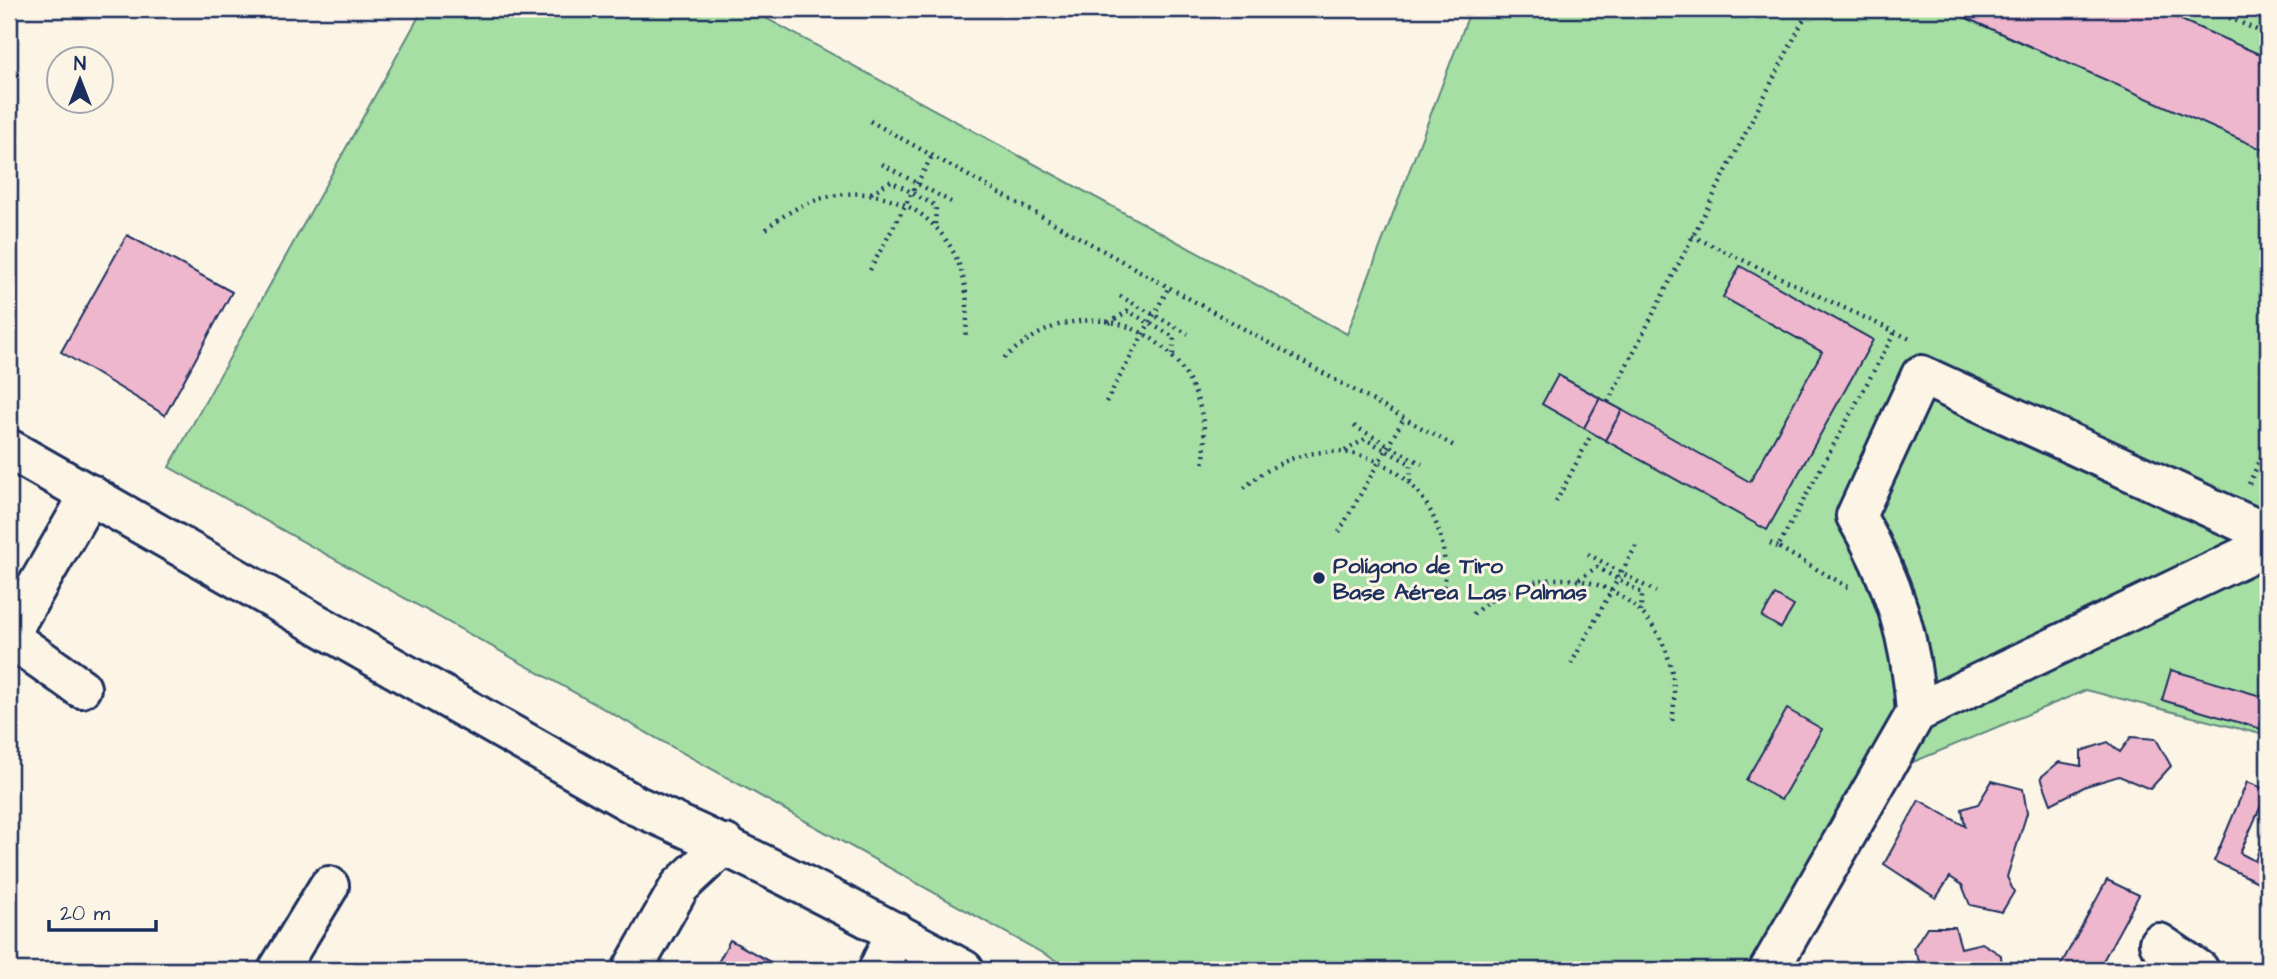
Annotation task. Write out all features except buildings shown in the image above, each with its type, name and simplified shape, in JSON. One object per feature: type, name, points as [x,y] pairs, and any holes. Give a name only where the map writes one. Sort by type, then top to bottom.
[{"type":"lane","points":[[1769,970],[1916,713],[1914,677],[1900,609],[1889,577],[1856,516],[1921,375],[2268,534]]},
{"type":"lane","points":[[9,449],[637,806],[733,848],[964,970]]},
{"type":"lane","points":[[81,688],[9,636],[90,494]]},
{"type":"lane","points":[[1916,713],[2268,545]]},
{"type":"lane","points":[[632,970],[680,886],[733,848]]},
{"type":"lane","points":[[663,970],[733,848]]},
{"type":"lane","points":[[278,970],[329,886]]},
{"type":"lane","points":[[878,970],[896,933]]},
{"type":"lane","points":[[2159,943],[2199,970]]},
{"type":"path","points":[[1608,402],[1809,9]]},
{"type":"path","points":[[2210,9],[2268,35]]},
{"type":"path","points":[[870,121],[1456,447]]},
{"type":"path","points":[[870,270],[932,156]]},
{"type":"path","points":[[883,164],[951,202]]},
{"type":"path","points":[[870,194],[891,180],[936,206],[935,228]]},
{"type":"path","points":[[766,229],[801,203],[822,195],[844,192],[870,194],[905,205],[935,228],[954,252],[962,273],[968,315],[965,337]]},
{"type":"path","points":[[1106,402],[1169,287]]},
{"type":"path","points":[[1120,296],[1188,334]]},
{"type":"path","points":[[1109,324],[1128,311],[1174,337],[1173,357]]},
{"type":"path","points":[[1004,358],[1040,332],[1061,325],[1109,324],[1143,334],[1173,357],[1192,382],[1201,402],[1207,445],[1203,466]]},
{"type":"path","points":[[1778,547],[1895,332]]},
{"type":"path","points":[[1339,532],[1404,418]]},
{"type":"path","points":[[1354,426],[1411,464],[1410,483]]},
{"type":"path","points":[[1556,502],[1592,433]]},
{"type":"path","points":[[1345,452],[1365,439],[1422,464]]},
{"type":"path","points":[[1244,488],[1280,462],[1322,451],[1345,452],[1379,463],[1410,483],[1432,511],[1441,531],[1446,564],[1443,596]]},
{"type":"path","points":[[1770,543],[1850,587]]},
{"type":"path","points":[[1572,664],[1636,546]]},
{"type":"path","points":[[1588,554],[1656,592]]},
{"type":"path","points":[[1578,579],[1597,567],[1642,593],[1641,612]]},
{"type":"path","points":[[1473,614],[1490,599],[1529,581],[1551,577],[1578,579],[1612,590],[1641,612],[1661,638],[1670,657],[1675,701],[1672,722]]},
{"type":"green space","name":"Polígono de Tiro Base Aérea Las Palmas","points":[[423,9],[749,9],[1347,334],[1471,9],[2268,9],[2268,736],[2086,690],[1906,765],[1784,970],[1073,970],[169,467]]},
{"type":"place","name":"Polígono de Tiro Base Aérea Las Palmas","points":[[1319,578]]}]
